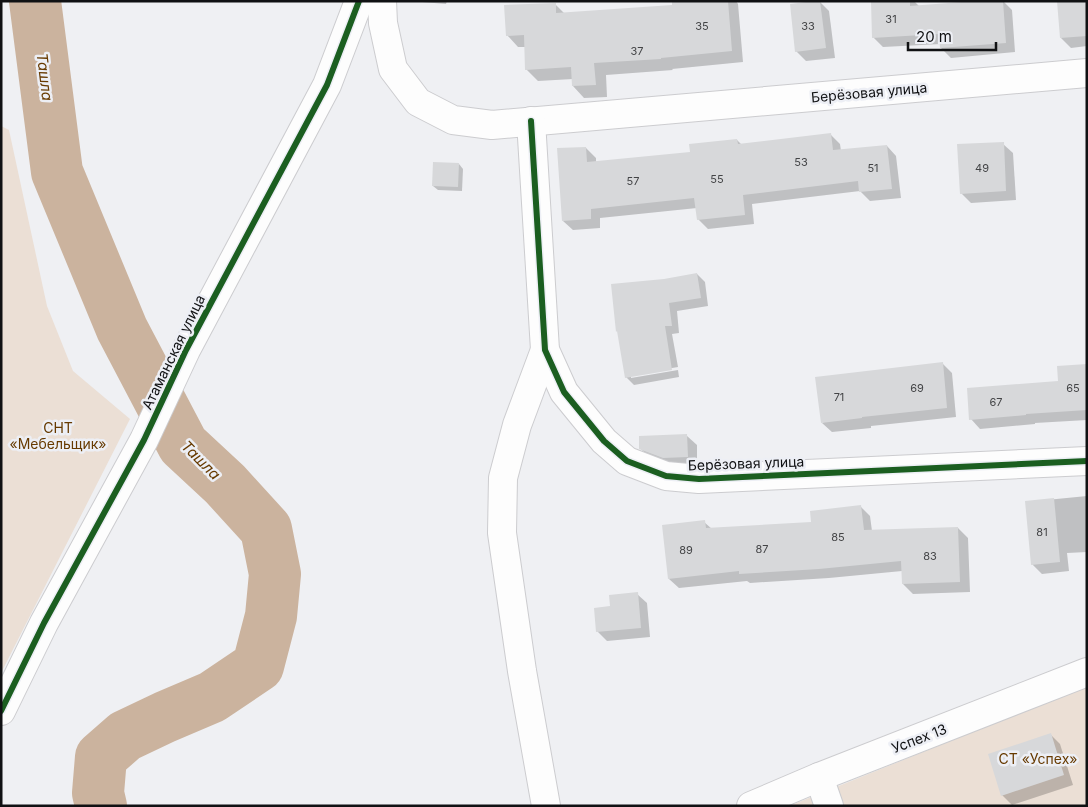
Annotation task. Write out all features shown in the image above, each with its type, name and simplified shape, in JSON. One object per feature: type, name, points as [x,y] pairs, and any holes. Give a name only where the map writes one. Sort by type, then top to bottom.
[{"type":"street","name":"Атаманская улица","points":[[1,711],[44,623],[144,440],[186,350],[327,85],[359,1]]},
{"type":"street","name":"Берёзовая улица","points":[[382,1],[383,23],[393,69],[418,102],[453,120],[492,124],[1087,73]]},
{"type":"street","name":"Берёзовая улица","points":[[531,121],[545,350],[564,392],[604,441],[627,461],[666,476],[699,479],[1087,461]]},
{"type":"street","points":[[545,350],[517,425],[504,478],[502,533],[522,671],[546,806]]},
{"type":"street","name":"Успех 13","points":[[751,806],[819,777],[1087,672]]},
{"type":"street","points":[[819,777],[829,806]]},
{"type":"green space","name":"СНТ «Мебельщик»","points":[[1,126],[9,130],[47,306],[73,371],[130,419],[1,673]]},
{"type":"green space","name":"СТ «Успех»","points":[[1087,686],[1087,806],[789,806]]},
{"type":"building","points":[[672,1],[728,1],[732,51],[661,59],[594,63],[596,85],[572,86],[571,67],[525,70],[524,35],[506,36],[504,5],[556,3],[556,13],[672,5]]},
{"type":"building","points":[[820,1],[826,48],[795,52],[790,4]]},
{"type":"building","points":[[871,1],[910,1],[910,6],[974,1],[1003,1],[1006,43],[940,48],[939,34],[872,38]]},
{"type":"building","points":[[1057,1],[1087,1],[1087,36],[1060,38]]},
{"type":"building","points":[[831,133],[833,150],[887,145],[892,189],[859,192],[858,181],[743,195],[745,215],[697,220],[694,198],[591,209],[591,219],[562,221],[557,148],[586,147],[587,162],[690,152],[689,144],[737,139],[738,144]]},
{"type":"building","points":[[1004,142],[1006,191],[960,194],[957,144]]},
{"type":"building","points":[[433,162],[459,163],[458,187],[432,186]]},
{"type":"building","points":[[697,273],[701,298],[669,303],[672,326],[665,326],[672,370],[625,378],[616,332],[611,284],[664,279]]},
{"type":"building","points":[[943,362],[947,408],[821,423],[815,377]]},
{"type":"building","points":[[1087,364],[1087,410],[969,420],[967,388],[1058,381],[1057,366]]},
{"type":"building","points":[[687,434],[688,457],[663,458],[639,449],[639,436]]},
{"type":"building","points":[[1054,498],[1060,562],[1031,565],[1025,501]]},
{"type":"building","points":[[861,505],[864,530],[958,527],[960,582],[902,584],[901,561],[739,574],[739,571],[668,579],[662,525],[705,520],[706,528],[811,522],[810,511]]},
{"type":"building","points":[[638,592],[641,628],[596,632],[594,608],[610,606],[609,595]]},
{"type":"building","points":[[1051,733],[1064,775],[1001,796],[988,754]]},
{"type":"waterway","name":"Ташла","points":[[35,1],[57,172],[122,329],[183,445],[225,484],[266,529],[275,574],[271,616],[258,666],[212,697],[125,736],[101,757],[98,793],[101,806]]},
{"type":"cycle path","points":[[1,711],[44,623],[144,440],[186,350],[327,85],[359,1]]},
{"type":"cycle path","points":[[531,121],[545,350],[564,392],[604,441],[627,461],[666,476],[699,479],[1087,461]]}]
